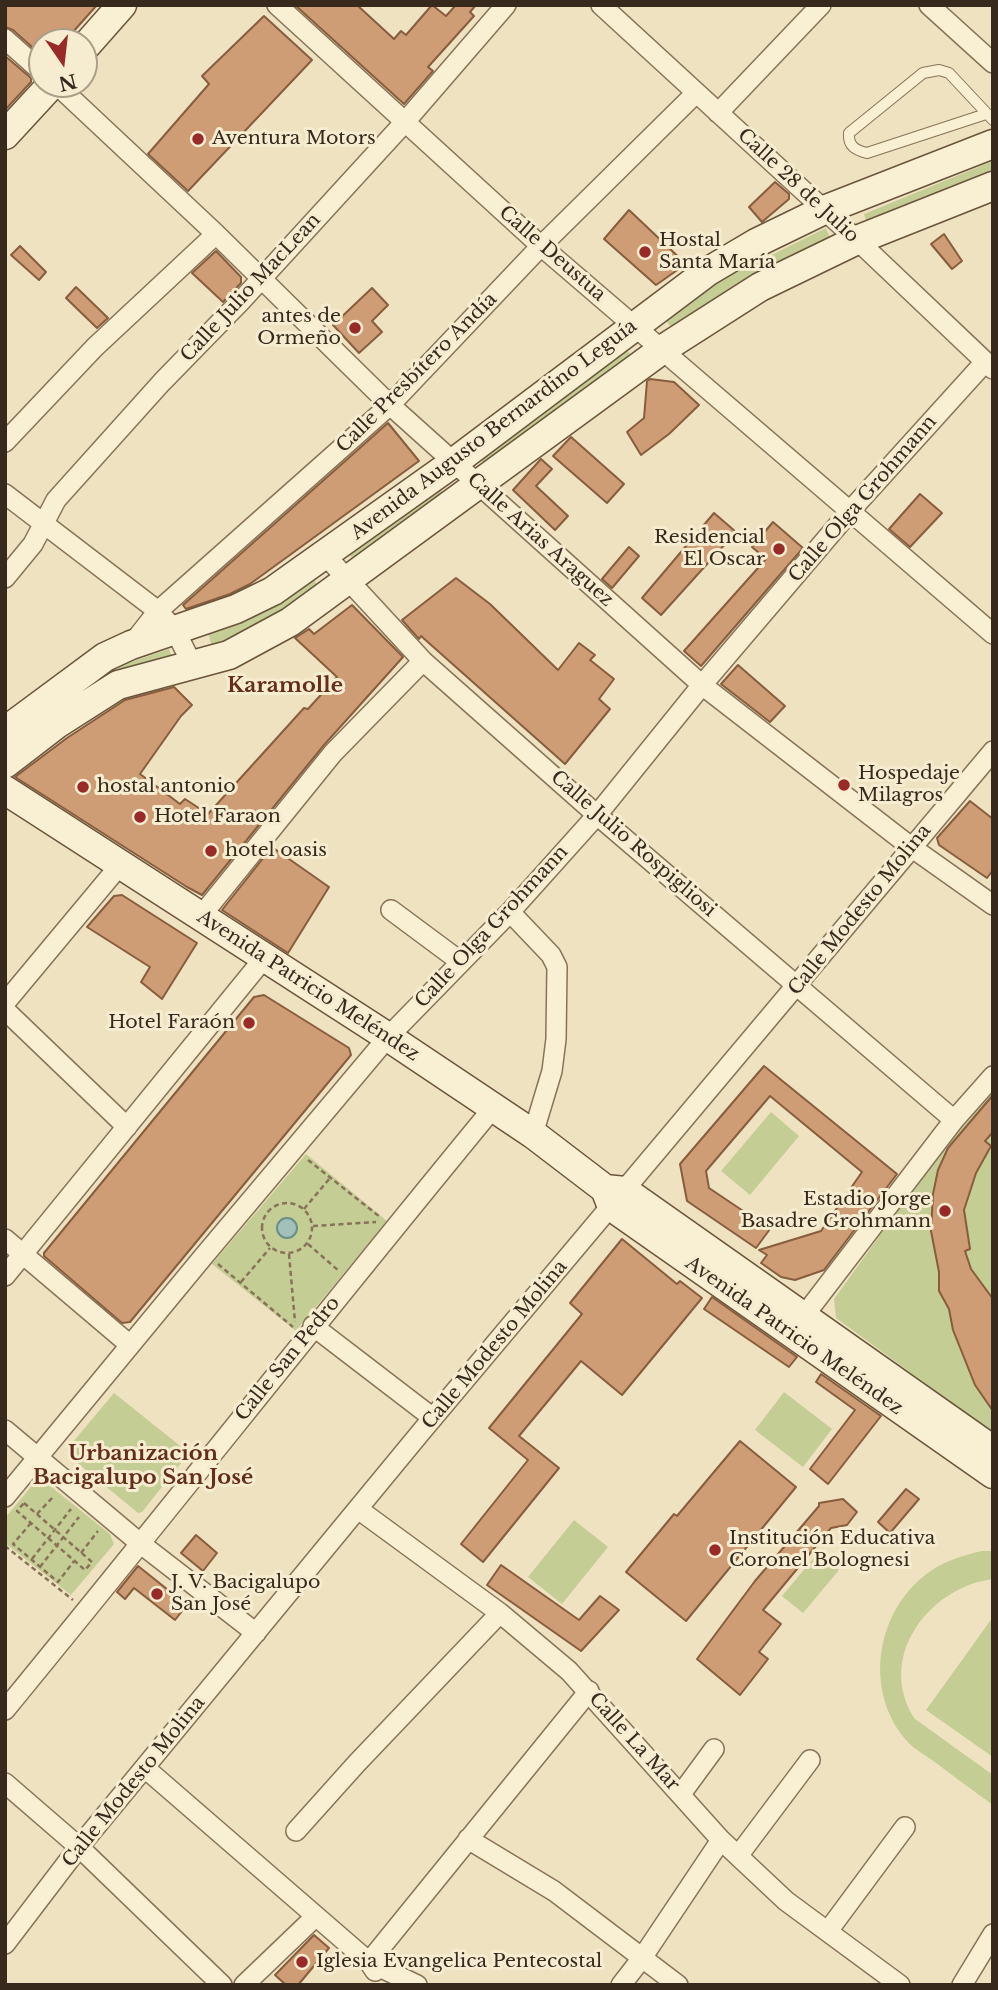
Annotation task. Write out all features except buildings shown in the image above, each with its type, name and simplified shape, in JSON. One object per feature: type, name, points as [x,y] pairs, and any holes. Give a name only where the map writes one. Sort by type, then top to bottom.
[{"type":"main road","points":[[98,32],[121,5]]},
{"type":"main road","points":[[5,135],[41,98]]},
{"type":"main road","name":"Avenida Augusto Bernardino Leguía","points":[[5,731],[91,666],[131,645],[166,621],[236,609],[273,591],[453,463],[708,272],[756,243],[824,211],[993,145]]},
{"type":"main road","name":"Avenida Augusto Bernardino Leguía","points":[[5,764],[91,700],[118,685],[229,655],[290,622],[663,349],[760,288],[857,240],[993,186]]},
{"type":"main road","name":"Avenida Patricio Meléndez","points":[[5,790],[388,1037],[533,1134],[614,1196],[842,1357],[993,1474]]},
{"type":"main road","name":"Avenida Patricio Meléndez","points":[[842,1357],[993,1450]]},
{"type":"street","name":"Calle Deustua","points":[[276,5],[541,246],[993,634]]},
{"type":"street","name":"Calle Julio MacLean","points":[[5,578],[33,544],[56,500],[162,382],[404,123],[506,5]]},
{"type":"street","name":"Calle 28 de Julio","points":[[601,5],[857,240],[989,366]]},
{"type":"street","points":[[718,113],[821,5]]},
{"type":"street","points":[[929,5],[993,63]]},
{"type":"street","points":[[5,39],[28,60]]},
{"type":"street","name":"Calle Presbítero Andía","points":[[166,621],[390,405],[541,246],[696,93]]},
{"type":"street","name":"Calle Arias Araguez","points":[[69,98],[216,234],[390,405],[702,685],[911,847],[993,905]]},
{"type":"street","points":[[5,442],[94,347],[216,234]]},
{"type":"street","name":"Calle Olga Grohmann","points":[[5,1497],[388,1037],[510,912],[597,815],[702,685],[851,510],[989,366]]},
{"type":"street","points":[[5,494],[166,621],[193,666]]},
{"type":"street","name":"Calle Julio Rospigliosi","points":[[325,555],[423,661],[597,815],[954,1120]]},
{"type":"street","points":[[201,916],[333,753],[423,661]]},
{"type":"street","name":"Calle Modesto Molina","points":[[5,1944],[79,1847],[614,1196],[798,985],[993,751]]},
{"type":"street","points":[[5,1003],[121,865]]},
{"type":"street","points":[[391,910],[461,962]]},
{"type":"street","points":[[510,912],[551,955],[557,967],[556,1039],[552,1071],[533,1134]]},
{"type":"street","points":[[5,1276],[265,957]]},
{"type":"street","points":[[5,1010],[127,1127]]},
{"type":"street","points":[[797,1325],[954,1120],[993,1076]]},
{"type":"street","name":"Calle San Pedro","points":[[5,1710],[141,1544],[313,1326],[494,1108]]},
{"type":"street","points":[[5,1239],[130,1345]]},
{"type":"street","points":[[313,1326],[433,1418]]},
{"type":"street","points":[[5,1430],[141,1544],[256,1633]]},
{"type":"street","name":"Calle La Mar","points":[[358,1509],[500,1613],[569,1671],[721,1840],[786,1901],[900,1985]]},
{"type":"street","points":[[296,1831],[500,1613]]},
{"type":"street","points":[[369,1962],[589,1691]]},
{"type":"street","points":[[681,1794],[714,1749]]},
{"type":"street","points":[[738,1856],[810,1760]]},
{"type":"street","points":[[145,1769],[369,1962],[386,1985]]},
{"type":"street","points":[[5,1783],[79,1847],[222,1985]]},
{"type":"street","points":[[828,1931],[905,1827]]},
{"type":"street","points":[[468,1839],[554,1891],[678,1985]]},
{"type":"street","points":[[621,1985],[721,1840]]},
{"type":"street","points":[[244,1985],[315,1917]]},
{"type":"street","points":[[962,1985],[993,1934]]},
{"type":"street","points":[[369,1962],[417,1985]]},
{"type":"lane","points":[[923,73],[949,73],[989,117],[867,153],[856,150],[849,141],[849,133],[923,73]]},
{"type":"path","points":[[306,1157],[385,1221],[313,1226]]},
{"type":"path","points":[[304,1209],[330,1178]]},
{"type":"path","points":[[284,1203],[292,1203],[304,1209],[312,1219],[313,1226],[312,1236],[307,1244],[289,1254],[271,1247],[262,1236],[262,1227],[268,1211],[284,1203]]},
{"type":"path","points":[[307,1244],[342,1273]]},
{"type":"path","points":[[241,1282],[271,1247]]},
{"type":"path","points":[[216,1262],[296,1329],[289,1254]]},
{"type":"path","points":[[37,1514],[53,1495],[62,1502]]},
{"type":"path","points":[[24,1503],[37,1514],[92,1562],[85,1570],[17,1511],[24,1503]]},
{"type":"path","points":[[31,1559],[71,1509],[80,1516],[40,1567]]},
{"type":"path","points":[[31,1523],[13,1544],[58,1582],[75,1561]]},
{"type":"path","points":[[81,1553],[98,1531],[89,1524]]},
{"type":"path","points":[[5,1546],[87,1610]]},
{"type":"green space","points":[[993,161],[993,180],[868,227],[864,214]]},
{"type":"green space","points":[[826,228],[833,245],[672,328],[663,317],[723,279]]},
{"type":"green space","points":[[624,347],[636,360],[485,466],[478,455]]},
{"type":"green space","points":[[437,485],[446,497],[355,562],[346,550]]},
{"type":"green space","points":[[312,577],[319,588],[261,626],[212,647],[208,633]]},
{"type":"green space","points":[[169,649],[172,658],[5,752],[5,743],[91,680],[125,664]]},
{"type":"green space","name":"Estadio Jorge Basadre Grohmann","points":[[993,1088],[993,1433],[836,1318],[834,1299],[961,1123]]},
{"type":"green space","points":[[771,1112],[799,1136],[750,1195],[721,1171]]},
{"type":"green space","points":[[306,1154],[387,1221],[296,1331],[212,1264]]},
{"type":"green space","points":[[784,1392],[832,1429],[803,1467],[755,1430]]},
{"type":"green space","points":[[114,1393],[189,1453],[142,1512],[138,1513],[69,1456],[67,1449]]},
{"type":"green space","points":[[44,1481],[110,1534],[114,1544],[71,1595],[5,1543],[5,1518],[35,1482]]},
{"type":"green space","points":[[574,1520],[608,1547],[562,1604],[528,1577]]},
{"type":"green space","points":[[982,1551],[993,1551],[993,1579],[970,1585],[948,1596],[930,1611],[915,1629],[905,1650],[901,1673],[904,1696],[915,1719],[993,1775],[993,1805],[906,1740],[892,1719],[884,1697],[880,1673],[888,1626],[913,1586],[944,1563]]},
{"type":"green space","points":[[818,1553],[839,1570],[803,1613],[782,1596]]},
{"type":"green space","points":[[993,1617],[993,1757],[926,1710]]},
{"type":"water","points":[[287,1218],[294,1221],[297,1228],[294,1235],[287,1238],[280,1235],[277,1228],[280,1221]]},
{"type":"place","name":"Aventura Motors","points":[[198,139]]},
{"type":"place","name":"Hostal Santa María","points":[[645,252]]},
{"type":"place","name":"antes de Ormeño","points":[[355,328]]},
{"type":"place","name":"Residencial El Oscar","points":[[779,549]]},
{"type":"place","name":"Hospedaje Milagros","points":[[844,785]]},
{"type":"place","name":"hostal antonio","points":[[83,787]]},
{"type":"place","name":"Hotel Faraon","points":[[140,817]]},
{"type":"place","name":"hotel oasis","points":[[211,851]]},
{"type":"place","name":"Hotel Faraón","points":[[249,1023]]},
{"type":"place","name":"Estadio Jorge Basadre Grohmann","points":[[945,1211]]},
{"type":"place","name":"Institución Educativa Coronel Bolognesi","points":[[715,1550]]},
{"type":"place","name":"J. V. Bacigalupo San José","points":[[157,1594]]},
{"type":"place","name":"Iglesia Evangelica Pentecostal","points":[[302,1962]]},
{"type":"district","name":"Karamolle","points":[[285,686]]},
{"type":"district","name":"Urbanización Bacigalupo San José","points":[[143,1466]]}]
